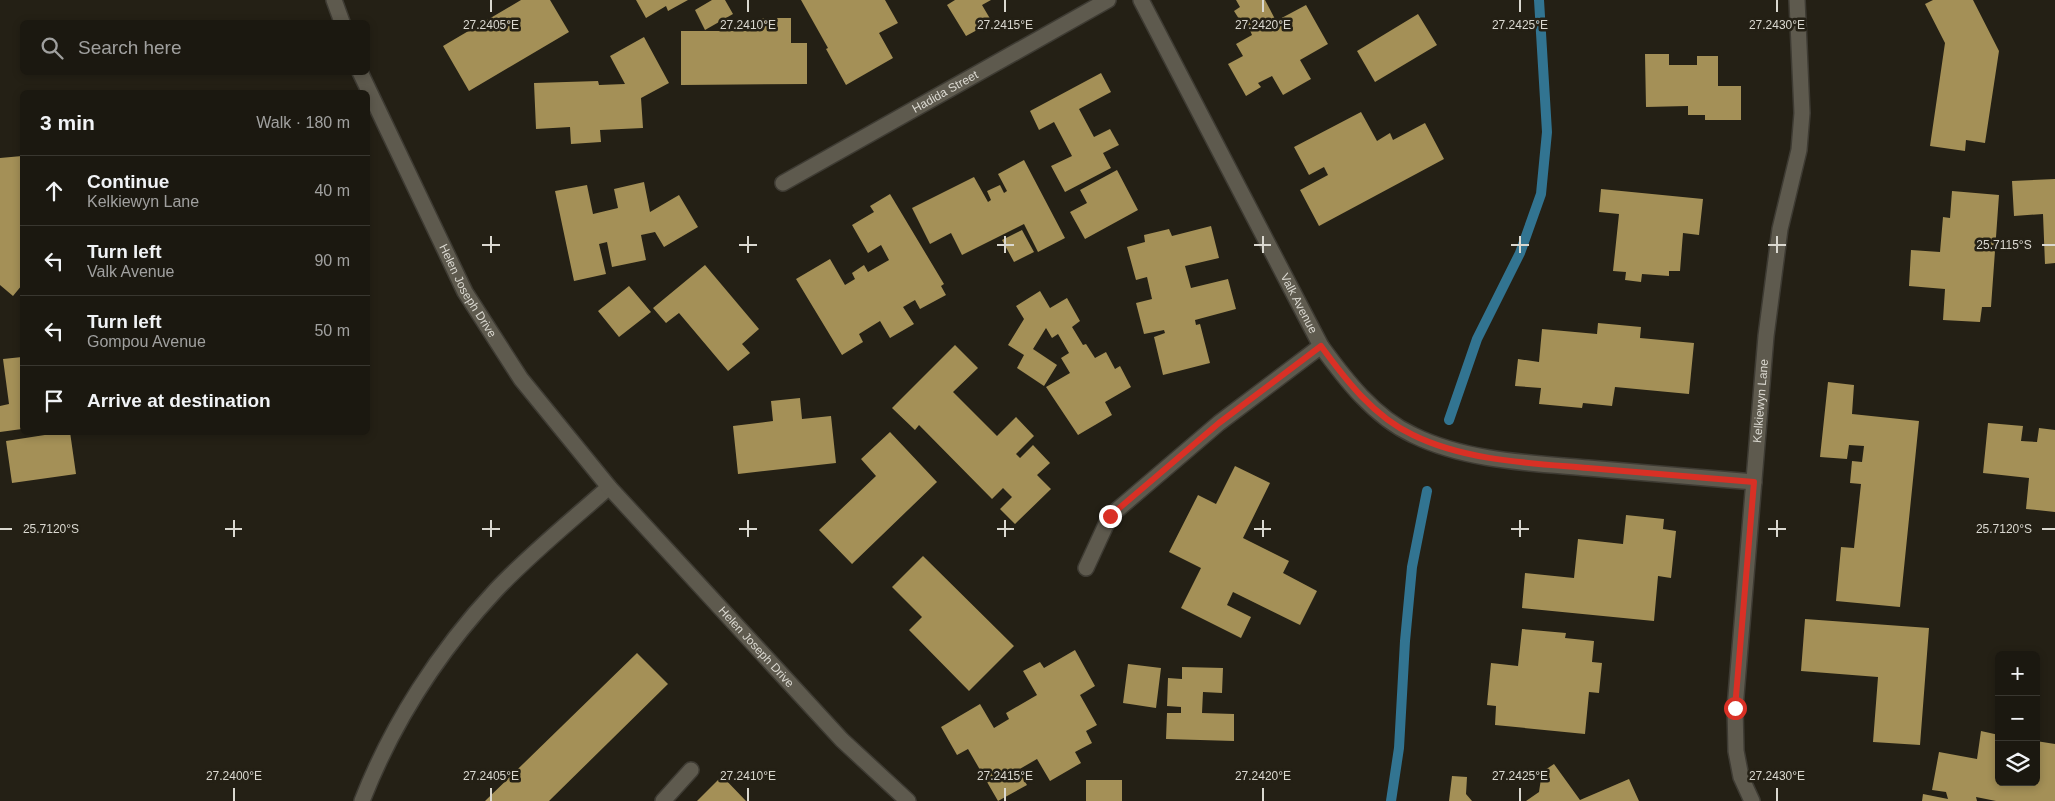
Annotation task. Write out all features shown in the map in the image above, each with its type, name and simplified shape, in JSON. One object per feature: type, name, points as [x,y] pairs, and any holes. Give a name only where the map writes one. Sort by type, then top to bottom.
[{"type":"street","points":[[334,0],[341,20]]},
{"type":"street","name":"Hadida Street","points":[[783,183],[1108,0]]},
{"type":"street","name":"Valk Avenue","points":[[1141,0],[1321,346],[1358,393],[1384,416],[1412,435],[1448,448],[1522,462],[1754,482]]},
{"type":"street","name":"Kelkiewyn Lane","points":[[1752,801],[1741,777],[1736,751],[1735,708],[1766,336],[1780,229],[1799,150],[1802,104],[1797,0]]},
{"type":"street","name":"Helen Joseph Drive","points":[[361,75],[369,90]]},
{"type":"street","name":"Helen Joseph Drive","points":[[370,93],[465,292],[521,379],[609,487],[842,740],[908,801]]},
{"type":"street","points":[[1086,568],[1110,516],[1219,423],[1321,346]]},
{"type":"street","points":[[362,801],[376,764],[403,715],[442,656],[496,591],[543,545],[609,487]]},
{"type":"street","points":[[663,801],[691,770]]},
{"type":"building","points":[[521,0],[550,0],[569,32],[469,91],[443,46]]},
{"type":"building","points":[[636,0],[688,0],[668,11],[666,6],[646,18]]},
{"type":"building","points":[[712,0],[725,0],[733,14],[705,30],[695,10]]},
{"type":"building","points":[[801,0],[885,0],[898,23],[879,33],[893,58],[846,85]]},
{"type":"building","points":[[955,0],[991,0],[982,5],[992,22],[966,36],[947,5]]},
{"type":"building","points":[[1236,0],[1265,0],[1276,21],[1306,5],[1328,44],[1300,60],[1311,79],[1283,95],[1272,76],[1258,83],[1261,87],[1246,96],[1228,64],[1243,56],[1236,44],[1252,35],[1249,28],[1246,30],[1234,11],[1240,7]]},
{"type":"building","points":[[1933,0],[1973,0],[1999,51],[1985,143],[1966,140],[1965,151],[1930,146],[1945,43],[1925,4]]},
{"type":"building","points":[[1418,14],[1437,45],[1375,82],[1357,51]]},
{"type":"building","points":[[760,18],[791,18],[791,43],[807,43],[807,84],[681,85],[681,31],[760,31]]},
{"type":"building","points":[[644,37],[669,83],[641,98],[643,128],[600,130],[601,142],[571,144],[570,127],[536,129],[534,83],[598,81],[599,85],[625,84],[610,56]]},
{"type":"building","points":[[1645,54],[1669,54],[1669,65],[1697,65],[1697,56],[1718,56],[1718,86],[1741,86],[1741,120],[1705,120],[1705,115],[1688,115],[1688,106],[1646,107]]},
{"type":"building","points":[[1101,73],[1111,92],[1079,109],[1094,137],[1110,129],[1119,145],[1103,153],[1111,168],[1065,192],[1051,166],[1072,156],[1054,122],[1039,130],[1030,111]]},
{"type":"building","points":[[1361,112],[1377,141],[1390,133],[1393,140],[1425,123],[1444,159],[1319,226],[1300,190],[1328,175],[1324,167],[1309,175],[1294,147]]},
{"type":"building","points":[[20,156],[20,287],[13,296],[0,285],[0,158]]},
{"type":"building","points":[[1024,160],[1065,238],[1038,252],[1024,224],[962,255],[951,233],[930,244],[912,208],[974,177],[988,202],[991,200],[987,191],[1000,185],[1004,193],[1007,191],[998,174]]},
{"type":"building","points":[[1117,170],[1138,210],[1085,239],[1070,212],[1087,203],[1080,190]]},
{"type":"building","points":[[2055,179],[2055,263],[2045,264],[2043,214],[2014,216],[2012,181]]},
{"type":"building","points":[[644,182],[650,212],[679,195],[698,227],[664,247],[655,232],[641,235],[646,260],[612,267],[607,242],[599,244],[606,274],[574,281],[555,191],[587,185],[593,214],[618,208],[614,189]]},
{"type":"building","points":[[1601,189],[1703,199],[1699,235],[1683,233],[1680,271],[1669,271],[1669,276],[1642,274],[1641,282],[1625,280],[1626,272],[1613,271],[1619,214],[1599,212]]},
{"type":"building","points":[[1952,191],[1999,195],[1991,307],[1982,307],[1980,322],[1943,320],[1945,289],[1909,286],[1911,250],[1940,252],[1943,217],[1950,218]]},
{"type":"building","points":[[890,194],[944,284],[941,286],[946,295],[920,309],[915,300],[903,307],[914,324],[890,338],[880,321],[859,334],[863,342],[842,355],[796,279],[830,259],[845,285],[855,279],[852,273],[864,265],[868,272],[889,260],[881,245],[868,253],[852,225],[874,212],[870,206]]},
{"type":"building","points":[[1211,226],[1219,258],[1185,266],[1191,288],[1228,279],[1236,309],[1195,320],[1196,325],[1200,324],[1210,363],[1163,375],[1154,337],[1165,333],[1164,330],[1144,334],[1136,303],[1152,299],[1147,277],[1136,280],[1127,247],[1145,242],[1144,235],[1169,229],[1172,236]]},
{"type":"building","points":[[1022,230],[1034,252],[1014,262],[1002,240]]},
{"type":"building","points":[[705,265],[759,329],[742,344],[750,353],[728,371],[679,313],[666,323],[653,308]]},
{"type":"building","points":[[629,286],[651,312],[619,337],[598,311]]},
{"type":"building","points":[[1040,291],[1050,308],[1067,298],[1080,321],[1072,327],[1083,345],[1086,344],[1095,358],[1106,352],[1115,369],[1120,366],[1131,387],[1105,402],[1112,415],[1078,435],[1046,387],[1070,373],[1061,358],[1069,353],[1058,334],[1052,338],[1046,328],[1033,349],[1057,365],[1044,386],[1017,368],[1024,355],[1008,345],[1024,319],[1016,306]]},
{"type":"building","points":[[1598,323],[1641,327],[1640,338],[1694,343],[1689,394],[1615,387],[1612,406],[1583,403],[1582,408],[1539,404],[1541,388],[1515,386],[1518,359],[1539,362],[1542,329],[1597,334]]},
{"type":"building","points":[[955,345],[978,368],[953,392],[997,436],[1016,417],[1034,436],[1016,454],[1020,458],[1033,445],[1050,463],[1037,475],[1051,489],[1015,524],[1000,509],[1012,497],[1003,488],[992,499],[919,425],[915,430],[892,408]]},
{"type":"building","points":[[20,357],[20,429],[0,432],[0,406],[9,404],[3,359]]},
{"type":"building","points":[[1828,382],[1854,385],[1852,414],[1919,421],[1900,607],[1836,601],[1841,547],[1854,548],[1861,484],[1850,483],[1852,461],[1862,462],[1864,446],[1849,445],[1847,459],[1820,457]]},
{"type":"building","points":[[800,398],[802,419],[831,416],[836,463],[738,474],[733,426],[773,421],[771,401]]},
{"type":"building","points":[[1988,423],[2023,426],[2021,441],[2037,442],[2039,428],[2055,430],[2055,512],[2026,509],[2029,478],[1983,473]]},
{"type":"building","points":[[890,432],[937,482],[852,564],[819,530],[876,476],[861,459]]},
{"type":"building","points":[[45,435],[70,435],[76,474],[12,483],[6,441]]},
{"type":"building","points":[[1235,466],[1270,483],[1243,538],[1289,561],[1283,573],[1317,591],[1300,625],[1233,592],[1227,605],[1251,617],[1241,638],[1181,608],[1201,568],[1169,552],[1198,495],[1216,504]]},
{"type":"building","points":[[1626,515],[1664,519],[1663,529],[1676,531],[1671,578],[1658,576],[1654,621],[1522,608],[1525,573],[1574,578],[1578,539],[1623,544]]},
{"type":"building","points":[[923,556],[1014,646],[969,691],[909,630],[922,617],[892,587]]},
{"type":"building","points":[[1805,619],[1929,628],[1920,745],[1873,742],[1878,677],[1801,671]]},
{"type":"building","points":[[1522,629],[1566,633],[1565,638],[1594,641],[1592,662],[1602,663],[1599,693],[1589,692],[1585,734],[1495,725],[1496,706],[1487,705],[1491,663],[1518,666]]},
{"type":"building","points":[[1075,650],[1095,686],[1080,695],[1097,725],[1086,731],[1092,743],[1075,752],[1081,763],[1050,781],[1037,759],[1018,770],[1027,785],[998,801],[968,749],[957,755],[941,727],[980,704],[994,728],[1009,719],[1006,713],[1037,695],[1023,671],[1040,662],[1044,668]]},
{"type":"building","points":[[637,653],[668,684],[549,801],[485,801]]},
{"type":"building","points":[[1128,664],[1161,668],[1156,708],[1123,703]]},
{"type":"building","points":[[1182,667],[1223,668],[1222,693],[1203,692],[1202,713],[1234,714],[1234,741],[1166,739],[1167,713],[1181,713],[1181,707],[1167,706],[1168,678],[1182,679]]},
{"type":"building","points":[[1981,731],[1995,734],[1995,786],[2040,786],[2040,742],[2055,744],[2055,801],[1996,801],[1976,797],[1977,801],[1922,801],[1923,794],[1948,799],[1946,792],[1932,790],[1939,752],[1977,759]]},
{"type":"building","points":[[1554,764],[1580,800],[1629,779],[1639,801],[1526,801],[1539,792],[1542,772]]},
{"type":"building","points":[[722,776],[746,801],[697,801]]},
{"type":"building","points":[[1452,776],[1467,777],[1466,794],[1472,801],[1449,801]]},
{"type":"building","points":[[1086,780],[1122,780],[1122,801],[1086,801]]},
{"type":"waterway","points":[[1449,420],[1477,339],[1520,253],[1541,194],[1547,132],[1539,0]]},
{"type":"waterway","points":[[1391,801],[1399,748],[1405,641],[1412,567],[1427,491]]},
{"type":"route","points":[[1110,516],[1219,423],[1321,346],[1358,393],[1384,416],[1412,435],[1448,448],[1482,456],[1522,462],[1754,482],[1735,708]]}]
